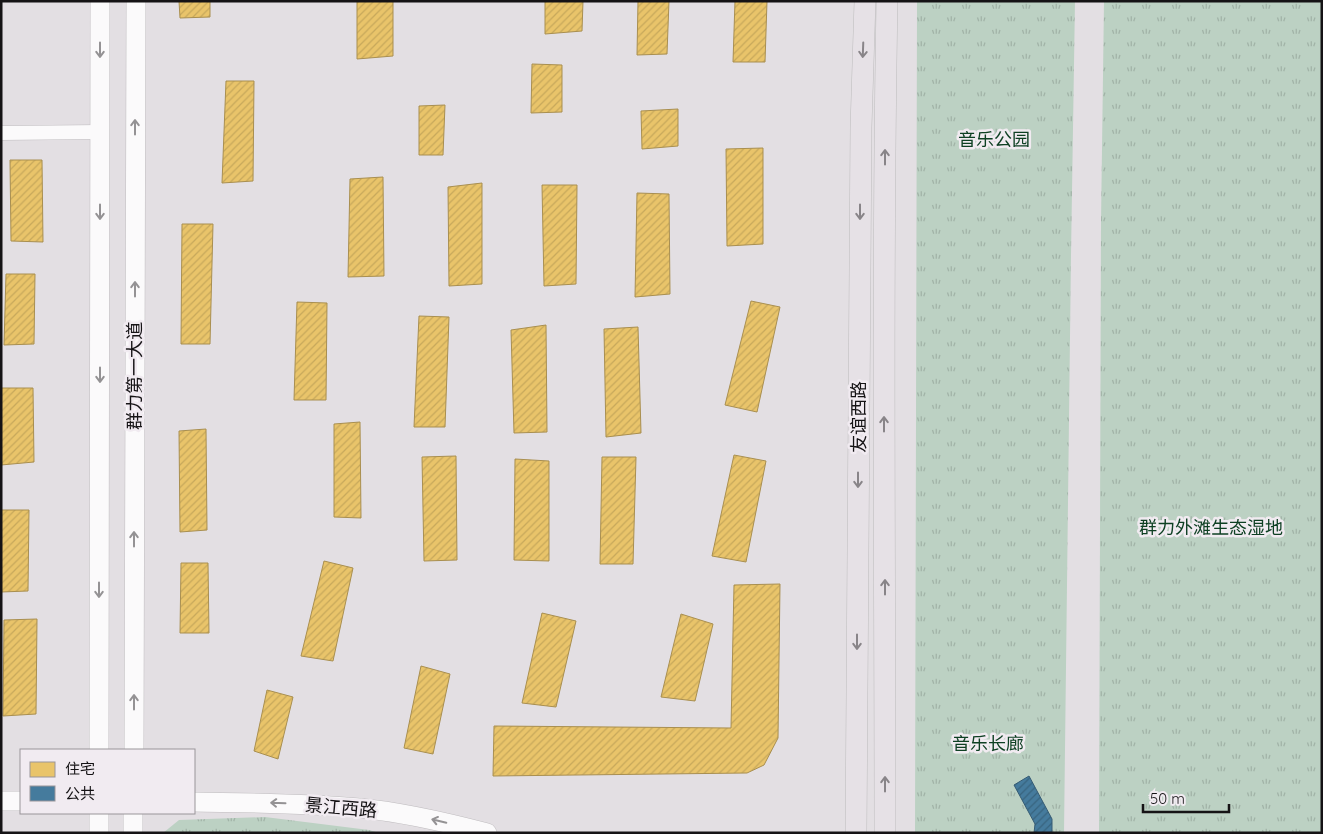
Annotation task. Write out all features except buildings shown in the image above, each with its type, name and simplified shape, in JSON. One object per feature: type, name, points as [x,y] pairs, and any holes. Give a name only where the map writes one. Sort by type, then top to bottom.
[{"type":"main road","name":"群力第一大道","points":[[99,749],[100,1]]},
{"type":"main road","name":"群力第一大道","points":[[134,749],[136,1]]},
{"type":"main road","name":"友谊西路","points":[[856,833],[861,137],[865,1]]},
{"type":"main road","name":"友谊西路","points":[[885,833],[884,297],[887,1]]},
{"type":"main road","points":[[1,801],[20,801]]},
{"type":"main road","name":"景江西路","points":[[195,802],[283,803],[361,808],[434,820],[487,833]]},
{"type":"main road","points":[[99,814],[99,833]]},
{"type":"main road","points":[[133,814],[133,833]]},
{"type":"street","points":[[1,133],[100,132]]},
{"type":"green space","name":"音乐公园","points":[[917,1],[1075,1],[1064,833],[915,833]]},
{"type":"green space","name":"群力外滩生态湿地","points":[[1104,1],[1322,1],[1322,833],[1099,833],[1101,222]]},
{"type":"green space","points":[[265,817],[369,830],[379,833],[163,833],[179,820]]},
{"type":"park label","name":"音乐长廊","points":[[988,744]]}]
